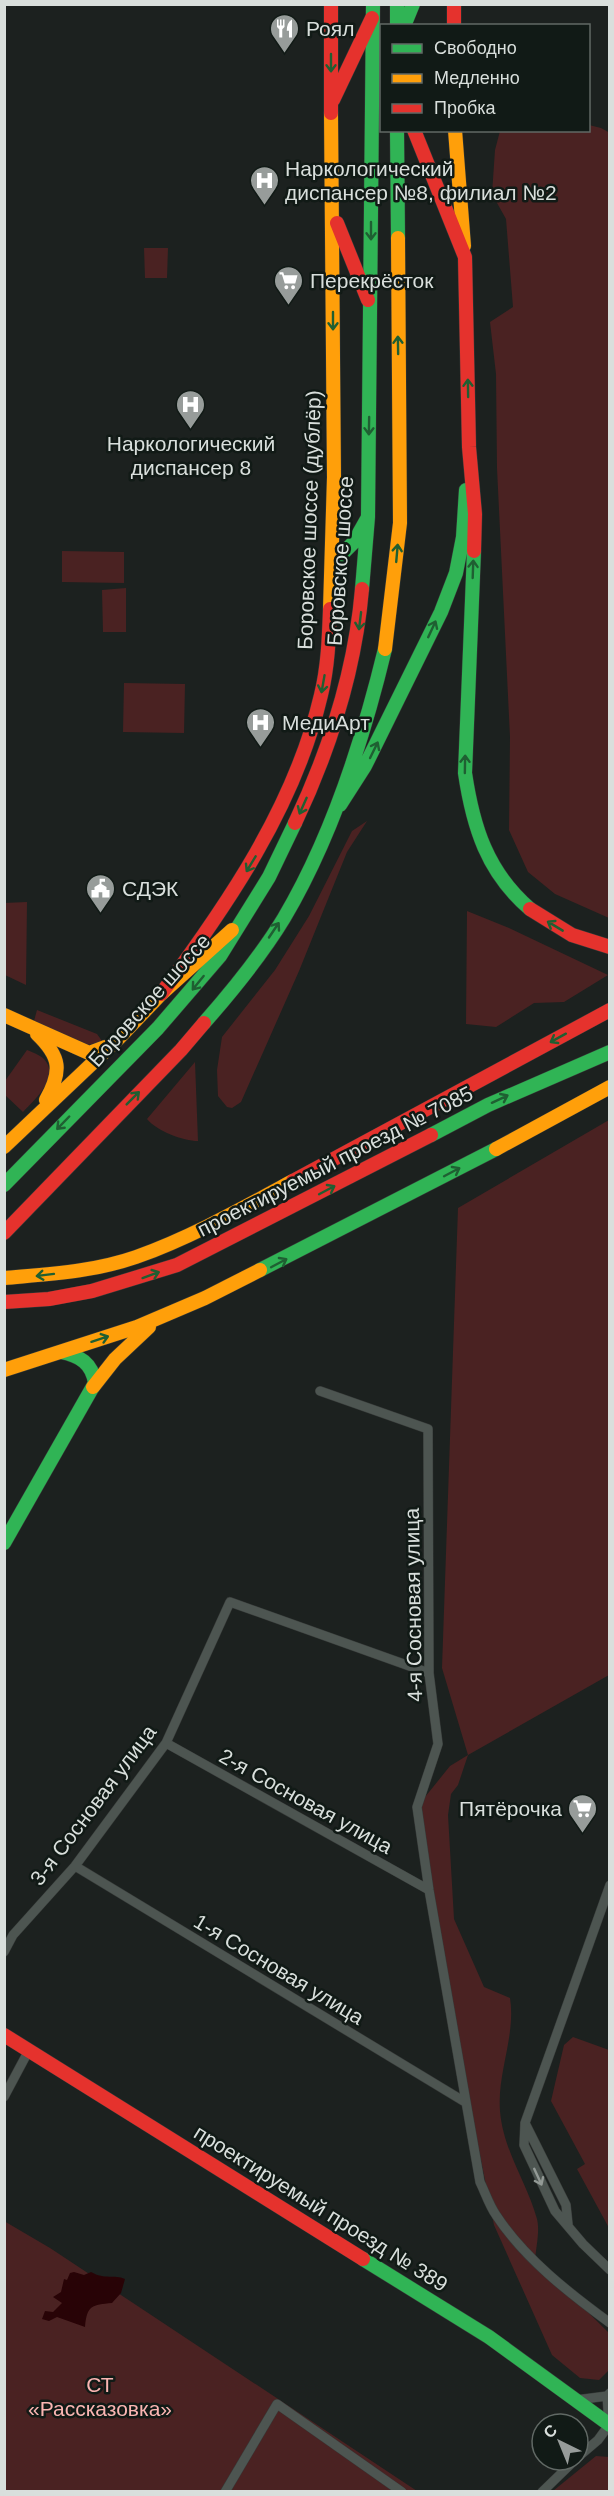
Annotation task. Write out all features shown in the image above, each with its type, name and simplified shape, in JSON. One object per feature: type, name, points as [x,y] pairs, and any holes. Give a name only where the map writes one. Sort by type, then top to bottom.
[{"type":"main road","name":"Боровское шоссе (дублёр)","points":[[161,994],[199,945],[265,841],[293,779],[312,727],[324,681],[333,563],[331,4]]},
{"type":"main road","points":[[397,4],[397,24]]},
{"type":"main road","points":[[405,24],[413,4]]},
{"type":"main road","points":[[454,4],[454,24]]},
{"type":"main road","points":[[332,104],[373,11]]},
{"type":"main road","name":"Боровское шоссе","points":[[4,1185],[181,1003],[220,956],[256,901],[304,804],[339,709],[356,649],[361,618],[368,517],[373,11]]},
{"type":"main road","points":[[332,817],[379,681],[387,641],[396,567],[400,523],[397,132]]},
{"type":"main road","points":[[415,132],[465,257]]},
{"type":"main road","points":[[455,132],[465,257],[469,447],[475,513],[465,773],[471,815],[485,854],[506,885],[533,912],[566,932],[609,947]]},
{"type":"main road","points":[[332,207],[341,236],[361,277],[371,308]]},
{"type":"main road","points":[[4,1233],[181,1050],[242,979],[288,908],[332,817],[370,757],[441,612],[456,573],[464,537],[469,447]]},
{"type":"main road","points":[[333,563],[354,542],[368,517]]},
{"type":"main road","points":[[4,1147],[119,1038],[161,994],[210,952],[238,924],[256,901]]},
{"type":"main road","name":"проектируемый проезд № 7085","points":[[4,1278],[84,1270],[135,1257],[196,1231],[294,1181],[609,1010]]},
{"type":"main road","points":[[4,1015],[89,1053],[97,1052],[119,1038]]},
{"type":"main road","points":[[28,1027],[50,1047],[55,1054],[59,1070],[54,1088],[35,1117]]},
{"type":"main road","name":"проектируемый проезд № 7085","points":[[4,1302],[75,1295],[125,1284],[177,1265],[488,1105],[609,1052]]},
{"type":"main road","points":[[4,1370],[137,1328],[171,1313],[277,1263],[482,1157],[609,1087]]},
{"type":"main road","points":[[4,1240],[48,1185]]},
{"type":"main road","points":[[4,1543],[93,1386],[135,1339],[171,1313]]},
{"type":"main road","points":[[61,1352],[74,1354],[90,1365],[94,1372],[93,1386]]},
{"type":"main road","name":"проектируемый проезд № 389","points":[[4,2035],[489,2337],[609,2425]]},
{"type":"street","name":"4-я Сосновая улица","points":[[320,1391],[428,1429],[429,1673],[438,1744],[417,1807],[429,1890],[480,2182],[495,2214],[523,2249],[561,2285],[609,2323]]},
{"type":"street","name":"3-я Сосновая улица","points":[[4,1952],[13,1935],[75,1866],[166,1743],[230,1602],[429,1673]]},
{"type":"street","name":"2-я Сосновая улица","points":[[166,1743],[429,1890]]},
{"type":"street","name":"1-я Сосновая улица","points":[[75,1866],[465,2102]]},
{"type":"street","points":[[609,1885],[525,2122],[524,2145],[555,2211],[609,2270]]},
{"type":"street","points":[[4,2097],[29,2050]]},
{"type":"street","points":[[576,2400],[608,2394],[609,2425],[590,2447]]},
{"type":"street","points":[[225,2492],[277,2404],[402,2492]]},
{"type":"street","points":[[542,2492],[563,2472]]},
{"type":"green space","points":[[590,125],[610,133],[609,918],[555,894],[528,872],[509,830],[510,737],[497,468],[496,374],[490,322],[513,307],[506,219],[492,194],[495,150],[500,132],[590,132]]},
{"type":"green space","points":[[144,248],[168,248],[167,278],[145,278]]},
{"type":"green space","points":[[62,551],[124,552],[124,583],[62,582]]},
{"type":"green space","points":[[126,588],[126,632],[103,632],[102,590]]},
{"type":"green space","points":[[124,683],[185,684],[184,733],[123,732]]},
{"type":"green space","points":[[367,821],[347,852],[299,971],[241,1102],[232,1108],[227,1107],[218,1096],[217,1070],[222,1037],[275,970],[309,916],[352,831]]},
{"type":"green space","points":[[27,902],[26,985],[5,975],[4,903]]},
{"type":"green space","points":[[467,911],[509,928],[608,975],[564,1002],[534,1003],[496,1027],[466,1024]]},
{"type":"green space","points":[[37,1010],[97,1034],[102,1041],[88,1045],[34,1021]]},
{"type":"green space","points":[[27,1050],[44,1059],[49,1073],[44,1088],[23,1112],[5,1095],[5,1081]]},
{"type":"green space","points":[[195,1062],[198,1141],[185,1139],[157,1128],[147,1119]]},
{"type":"green space","points":[[609,1120],[609,1675],[468,1755],[442,1668],[458,1208]]},
{"type":"green space","points":[[468,1755],[458,1785],[451,1794],[448,1815],[454,1919],[484,1987],[510,1998],[511,2026],[500,2097],[502,2125],[510,2153],[537,2219],[535,2260],[609,2333],[609,2370],[599,2380],[580,2378],[552,2355],[494,2225],[430,1905],[417,1807],[450,1766]]},
{"type":"green space","points":[[573,2037],[609,2050],[609,2228],[577,2169],[585,2164],[551,2101],[564,2045]]},
{"type":"green space","name":"СТ «Рассказовка»","points":[[4,2221],[50,2248],[417,2491],[5,2491]]},
{"type":"green space","points":[[596,2456],[609,2457],[609,2491],[553,2491],[576,2472],[590,2472],[590,2461]]},
{"type":"shaded area","points":[[91,2272],[101,2276],[125,2279],[121,2293],[112,2303],[100,2304],[89,2310],[85,2327],[57,2317],[49,2321],[42,2319],[45,2311],[53,2312],[62,2303],[53,2297],[61,2292],[64,2279],[67,2280],[70,2273],[84,2275]]},
{"type":"traffic: fast","points":[[362,589],[368,517],[373,4]]},
{"type":"traffic: fast","points":[[397,4],[397,24]]},
{"type":"traffic: fast","points":[[405,24],[413,4]]},
{"type":"traffic: fast","points":[[397,132],[398,238]]},
{"type":"traffic: fast","points":[[340,805],[365,766],[441,612],[456,573],[463,537],[466,490]]},
{"type":"traffic: fast","points":[[333,563],[354,542],[367,519]]},
{"type":"traffic: fast","points":[[474,551],[465,773],[468,793],[478,830],[493,864],[515,895],[530,909]]},
{"type":"traffic: fast","points":[[204,1023],[266,946],[284,918],[317,855],[356,753],[385,649]]},
{"type":"traffic: fast","points":[[4,1185],[158,1028],[220,956],[269,877],[295,823]]},
{"type":"traffic: fast","points":[[431,1135],[488,1105],[610,1052]]},
{"type":"traffic: fast","points":[[260,1270],[496,1149]]},
{"type":"traffic: fast","points":[[4,1543],[95,1383],[88,1365],[79,1358],[61,1352]]},
{"type":"traffic: fast","points":[[363,2259],[489,2337],[610,2425]]},
{"type":"traffic: slow","points":[[330,609],[334,477],[331,113]]},
{"type":"traffic: slow","points":[[455,132],[464,246]]},
{"type":"traffic: slow","points":[[385,649],[400,523],[398,238]]},
{"type":"traffic: slow","points":[[4,1147],[119,1038],[161,994],[232,930]]},
{"type":"traffic: slow","points":[[4,1015],[89,1053],[105,1047]]},
{"type":"traffic: slow","points":[[37,1034],[55,1057],[57,1072],[46,1100]]},
{"type":"traffic: slow","points":[[496,1149],[610,1087]]},
{"type":"traffic: slow","points":[[4,1278],[87,1269],[136,1257],[196,1232],[293,1181]]},
{"type":"traffic: slow","points":[[4,1370],[137,1327],[205,1298],[260,1270]]},
{"type":"traffic: slow","points":[[93,1387],[115,1359],[149,1327]]},
{"type":"traffic: jam","points":[[331,4],[331,113]]},
{"type":"traffic: jam","points":[[454,4],[454,24]]},
{"type":"traffic: jam","points":[[333,100],[372,18]]},
{"type":"traffic: jam","points":[[415,132],[465,257],[469,447],[475,514],[474,551]]},
{"type":"traffic: jam","points":[[337,223],[368,300]]},
{"type":"traffic: jam","points":[[295,823],[319,767],[339,709],[354,650],[362,589]]},
{"type":"traffic: jam","points":[[161,994],[211,925],[277,815],[309,736],[321,695],[328,652],[330,609]]},
{"type":"traffic: jam","points":[[530,909],[572,935],[610,947]]},
{"type":"traffic: jam","points":[[293,1181],[610,1010]]},
{"type":"traffic: jam","points":[[4,1233],[181,1050],[204,1023]]},
{"type":"traffic: jam","points":[[4,1302],[49,1299],[92,1291],[177,1265],[431,1135]]},
{"type":"traffic: jam","points":[[4,2035],[363,2259]]},
{"type":"place","name":"Роял","points":[[285,54]]},
{"type":"place","name":"Наркологический диспансер №8, филиал №2","points":[[264,206]]},
{"type":"place","name":"Перекрёсток","points":[[289,306]]},
{"type":"place","name":"Наркологический диспансер 8","points":[[191,430]]},
{"type":"place","name":"МедиАрт","points":[[261,748]]},
{"type":"place","name":"СДЭК","points":[[101,914]]},
{"type":"place","name":"Пятёрочка","points":[[583,1834]]}]
